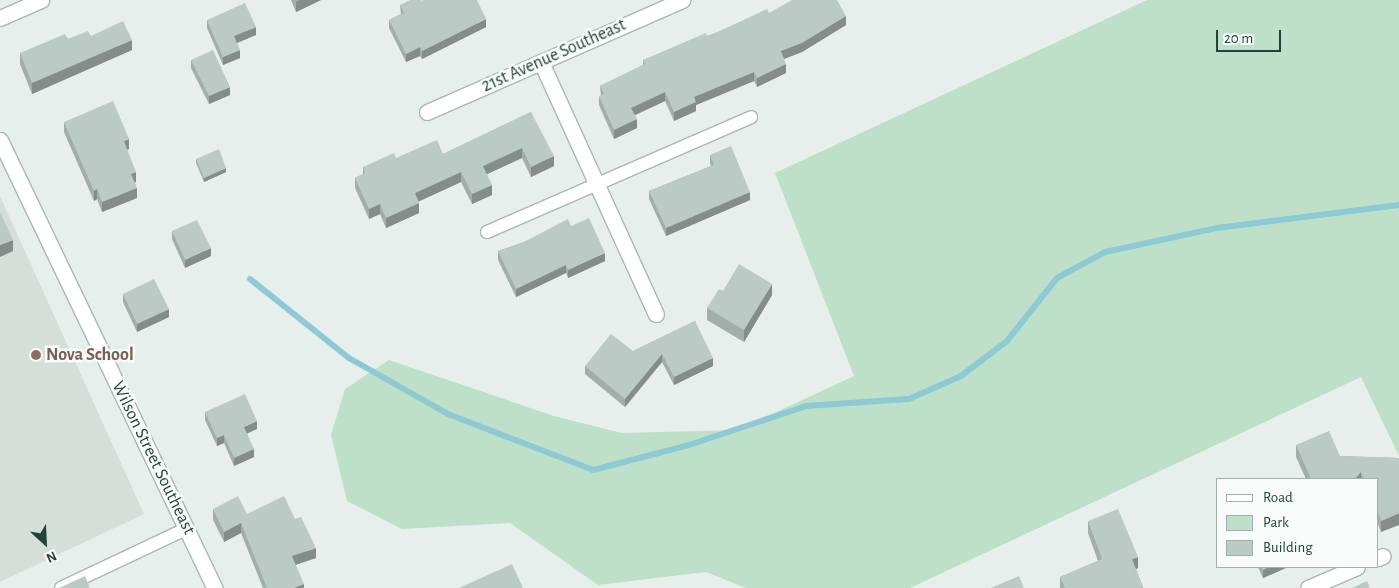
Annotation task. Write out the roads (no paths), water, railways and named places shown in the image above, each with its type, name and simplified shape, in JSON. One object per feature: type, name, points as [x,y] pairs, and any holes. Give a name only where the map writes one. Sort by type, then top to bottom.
[{"type":"street","points":[[0,18],[41,0]]},
{"type":"street","name":"21st Avenue Southeast","points":[[427,112],[682,0]]},
{"type":"street","points":[[541,62],[656,314]]},
{"type":"street","name":"Wilson Street Southeast","points":[[0,140],[215,588]]},
{"type":"street","points":[[1308,588],[1355,568]]},
{"type":"lane","points":[[487,232],[751,117]]},
{"type":"lane","points":[[61,588],[186,529]]},
{"type":"waterway","points":[[250,279],[349,358],[448,414],[593,470],[689,445],[806,406],[909,399],[961,376],[1007,341],[1057,278],[1105,252],[1217,228],[1399,205]]},
{"type":"place","name":"Nova School","points":[[36,355]]}]
